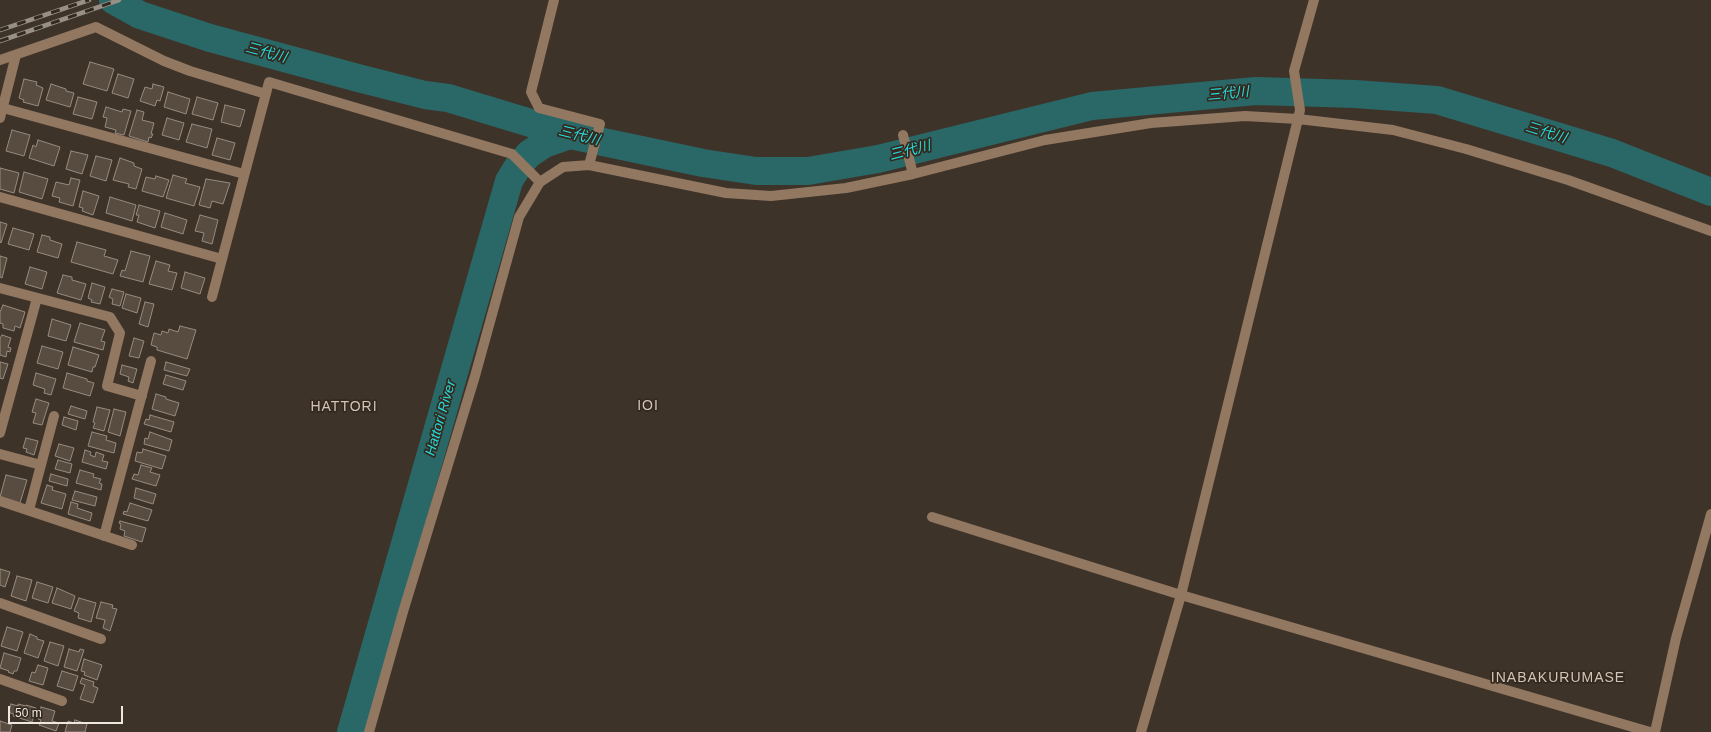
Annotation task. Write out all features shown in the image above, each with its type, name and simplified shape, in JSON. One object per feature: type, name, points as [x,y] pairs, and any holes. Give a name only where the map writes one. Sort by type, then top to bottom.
[{"type":"street","points":[[554,0],[530,92],[539,108],[600,124],[590,163]]},
{"type":"street","points":[[1141,732],[1181,595],[1299,115],[1294,71],[1314,0]]},
{"type":"street","points":[[0,60],[96,27],[164,61],[190,71],[266,94]]},
{"type":"street","points":[[0,118],[16,55]]},
{"type":"street","points":[[212,297],[269,82],[512,154],[537,179]]},
{"type":"street","points":[[3,108],[244,174]]},
{"type":"street","points":[[369,732],[403,612],[475,376],[519,218],[537,179],[563,167],[590,163],[726,193],[771,196],[846,188],[1045,140],[1151,123],[1245,116],[1299,115],[1393,130],[1466,149],[1568,180],[1711,231]]},
{"type":"street","points":[[904,137],[913,173]]},
{"type":"street","points":[[0,197],[222,259]]},
{"type":"street","points":[[0,288],[110,317],[120,333],[107,386],[142,396]]},
{"type":"street","points":[[0,433],[37,298]]},
{"type":"street","points":[[104,536],[151,360]]},
{"type":"street","points":[[29,510],[54,416]]},
{"type":"street","points":[[0,454],[41,465]]},
{"type":"street","points":[[0,501],[132,545]]},
{"type":"street","points":[[1655,732],[1676,638],[1711,514]]},
{"type":"street","points":[[932,517],[1181,595],[1650,732]]},
{"type":"street","points":[[0,603],[101,639]]},
{"type":"street","points":[[0,679],[62,701]]},
{"type":"building","points":[[90,62],[114,69],[107,91],[83,84]]},
{"type":"building","points":[[118,74],[134,79],[128,98],[112,93]]},
{"type":"building","points":[[24,79],[37,82],[36,85],[43,88],[38,106],[23,102],[24,100],[19,98]]},
{"type":"building","points":[[51,84],[74,93],[70,107],[46,100]]},
{"type":"building","points":[[153,84],[164,87],[160,101],[157,100],[155,106],[140,101],[145,87],[152,89]]},
{"type":"building","points":[[168,92],[190,99],[186,114],[164,107]]},
{"type":"building","points":[[78,97],[97,102],[92,119],[73,114]]},
{"type":"building","points":[[197,97],[218,103],[213,120],[192,114]]},
{"type":"building","points":[[225,105],[245,110],[240,127],[221,122]]},
{"type":"building","points":[[106,107],[122,112],[123,109],[131,111],[124,135],[115,133],[116,130],[105,127],[107,118],[103,117]]},
{"type":"building","points":[[137,110],[144,112],[142,120],[154,123],[151,134],[153,134],[151,138],[149,137],[148,142],[129,136]]},
{"type":"building","points":[[167,118],[184,123],[179,140],[162,135]]},
{"type":"building","points":[[192,124],[212,129],[207,148],[186,142]]},
{"type":"building","points":[[12,130],[30,135],[24,156],[6,151]]},
{"type":"building","points":[[217,138],[235,143],[230,160],[212,155]]},
{"type":"building","points":[[38,140],[60,147],[54,166],[29,158],[33,145],[36,147]]},
{"type":"building","points":[[71,151],[88,155],[82,174],[66,169]]},
{"type":"building","points":[[96,156],[112,160],[106,181],[90,176]]},
{"type":"building","points":[[120,158],[134,163],[134,166],[142,169],[136,189],[128,187],[129,184],[113,180]]},
{"type":"building","points":[[0,168],[19,173],[14,193],[0,189]]},
{"type":"building","points":[[24,172],[48,179],[42,199],[19,192]]},
{"type":"building","points":[[173,175],[187,179],[185,183],[200,187],[194,206],[166,198]]},
{"type":"building","points":[[156,176],[169,180],[163,197],[142,191],[146,177],[155,179]]},
{"type":"building","points":[[71,178],[80,180],[73,206],[59,202],[60,198],[52,196],[56,182],[69,185]]},
{"type":"building","points":[[206,179],[230,183],[223,204],[212,201],[210,208],[199,205]]},
{"type":"building","points":[[83,191],[99,196],[93,215],[82,211],[83,208],[79,207]]},
{"type":"building","points":[[110,197],[136,205],[132,221],[106,213]]},
{"type":"building","points":[[139,205],[160,211],[155,228],[137,222],[139,215],[136,215]]},
{"type":"building","points":[[165,213],[187,220],[183,234],[161,227]]},
{"type":"building","points":[[200,215],[218,220],[212,244],[202,241],[204,233],[195,231]]},
{"type":"building","points":[[0,222],[7,224],[1,243],[0,242]]},
{"type":"building","points":[[13,228],[34,234],[29,250],[8,244]]},
{"type":"building","points":[[42,235],[50,237],[50,240],[62,244],[58,258],[37,252]]},
{"type":"building","points":[[77,242],[106,250],[104,256],[118,260],[113,274],[71,262]]},
{"type":"building","points":[[131,251],[150,256],[143,282],[120,276],[122,270],[125,271]]},
{"type":"building","points":[[0,256],[7,258],[2,278],[0,277]]},
{"type":"building","points":[[156,261],[170,265],[168,271],[177,273],[172,290],[149,284]]},
{"type":"building","points":[[30,267],[47,272],[42,289],[25,284]]},
{"type":"building","points":[[185,272],[205,278],[200,294],[181,288]]},
{"type":"building","points":[[63,275],[72,277],[72,280],[86,284],[81,300],[57,293]]},
{"type":"building","points":[[92,283],[105,287],[100,304],[91,302],[92,300],[88,298]]},
{"type":"building","points":[[112,289],[124,292],[120,306],[112,304],[113,299],[109,297]]},
{"type":"building","points":[[126,294],[141,298],[137,313],[122,308]]},
{"type":"building","points":[[145,302],[154,304],[148,327],[139,324]]},
{"type":"building","points":[[3,305],[25,312],[20,328],[15,326],[14,331],[3,328],[3,324],[0,323],[0,312]]},
{"type":"building","points":[[52,319],[71,325],[66,341],[48,336]]},
{"type":"building","points":[[80,323],[105,330],[101,341],[105,342],[103,350],[74,342]]},
{"type":"building","points":[[180,326],[196,330],[187,359],[157,350],[157,347],[151,345],[154,333],[161,335],[162,331],[168,333],[169,329],[178,332]]},
{"type":"building","points":[[2,335],[11,338],[8,347],[11,348],[10,352],[7,351],[6,357],[0,355],[0,338]]},
{"type":"building","points":[[134,338],[144,341],[139,358],[129,356]]},
{"type":"building","points":[[42,346],[63,352],[58,369],[37,363]]},
{"type":"building","points":[[73,347],[99,355],[92,372],[68,365]]},
{"type":"building","points":[[0,362],[8,364],[3,379],[0,378]]},
{"type":"building","points":[[166,362],[190,369],[187,376],[164,370]]},
{"type":"building","points":[[122,365],[137,369],[133,383],[128,381],[129,377],[120,374]]},
{"type":"building","points":[[36,373],[56,379],[51,395],[44,393],[45,389],[33,385]]},
{"type":"building","points":[[67,373],[87,379],[87,381],[94,383],[90,396],[63,388]]},
{"type":"building","points":[[166,375],[186,381],[183,390],[163,384]]},
{"type":"building","points":[[156,394],[179,403],[175,416],[152,409]]},
{"type":"building","points":[[36,399],[49,403],[42,425],[33,423],[36,413],[32,412]]},
{"type":"building","points":[[71,406],[87,411],[85,419],[68,414]]},
{"type":"building","points":[[97,407],[110,410],[104,431],[93,428]]},
{"type":"building","points":[[114,409],[126,412],[120,436],[108,432]]},
{"type":"building","points":[[150,415],[174,422],[171,432],[144,424],[146,419],[149,420]]},
{"type":"building","points":[[64,417],[78,421],[76,430],[62,425]]},
{"type":"building","points":[[92,432],[107,436],[106,440],[116,443],[114,453],[88,446]]},
{"type":"building","points":[[150,432],[172,440],[169,451],[144,444],[145,438],[148,439]]},
{"type":"building","points":[[26,438],[38,441],[34,455],[26,452],[27,449],[23,448]]},
{"type":"building","points":[[59,444],[74,448],[70,461],[55,456]]},
{"type":"building","points":[[143,449],[166,456],[162,469],[135,461],[137,452],[142,453]]},
{"type":"building","points":[[85,450],[91,452],[90,455],[95,457],[96,452],[104,455],[102,461],[108,462],[106,469],[82,462]]},
{"type":"building","points":[[58,460],[72,464],[70,473],[55,469]]},
{"type":"building","points":[[141,465],[152,468],[150,472],[160,475],[156,486],[132,479],[134,474],[138,475]]},
{"type":"building","points":[[80,470],[94,474],[93,477],[101,479],[99,483],[102,484],[101,490],[76,483]]},
{"type":"building","points":[[51,474],[68,479],[67,486],[49,481]]},
{"type":"building","points":[[6,475],[27,480],[20,503],[0,497]]},
{"type":"building","points":[[47,485],[53,487],[52,490],[66,494],[62,509],[41,503]]},
{"type":"building","points":[[136,488],[156,494],[153,504],[134,498]]},
{"type":"building","points":[[75,491],[97,497],[95,506],[72,500]]},
{"type":"building","points":[[71,502],[78,504],[77,508],[92,513],[90,521],[68,514]]},
{"type":"building","points":[[130,503],[152,510],[148,521],[123,514],[124,511],[127,512]]},
{"type":"building","points":[[120,521],[146,528],[142,542],[124,536],[125,531],[120,529]]},
{"type":"building","points":[[0,569],[10,572],[5,587],[0,585]]},
{"type":"building","points":[[17,576],[32,580],[26,601],[11,596]]},
{"type":"building","points":[[37,582],[53,587],[48,603],[32,598]]},
{"type":"building","points":[[57,588],[75,596],[71,609],[52,603]]},
{"type":"building","points":[[79,598],[96,603],[91,622],[78,618],[79,613],[74,611]]},
{"type":"building","points":[[101,602],[113,605],[112,608],[117,609],[110,631],[103,628],[105,620],[96,618]]},
{"type":"building","points":[[7,627],[23,632],[17,651],[1,646]]},
{"type":"building","points":[[30,634],[37,637],[37,639],[44,641],[38,658],[24,653]]},
{"type":"building","points":[[50,642],[64,646],[58,666],[44,661]]},
{"type":"building","points":[[69,649],[79,652],[80,649],[84,650],[77,671],[64,667]]},
{"type":"building","points":[[4,653],[21,658],[17,671],[14,671],[13,674],[0,668]]},
{"type":"building","points":[[84,659],[102,665],[97,680],[84,675],[85,672],[81,671]]},
{"type":"building","points":[[38,665],[48,668],[43,685],[29,681],[32,672],[35,673]]},
{"type":"building","points":[[62,671],[78,676],[73,691],[57,686]]},
{"type":"building","points":[[82,678],[94,682],[93,686],[98,688],[93,703],[80,699],[85,685],[80,683]]},
{"type":"building","points":[[11,704],[18,706],[18,704],[26,705],[36,708],[32,722],[13,716],[14,714],[10,713],[9,711]]},
{"type":"building","points":[[41,707],[55,711],[52,721],[59,723],[56,731],[39,725],[41,720],[38,719]]},
{"type":"building","points":[[75,720],[87,724],[85,732],[65,732],[68,721],[74,723]]},
{"type":"building","points":[[0,721],[12,725],[10,732],[0,732]]},
{"type":"waterway","name":"三代川","points":[[113,0],[140,15],[210,38],[425,95],[448,98],[570,135],[703,163],[756,171],[808,171],[878,159],[1092,106],[1256,91],[1355,94],[1437,100],[1612,153],[1711,192]]},
{"type":"waterway","name":"Hattori River","points":[[351,732],[509,181],[517,168],[529,154],[544,144],[570,135]]},
{"type":"railway","points":[[0,30],[89,0]]},
{"type":"railway","points":[[0,41],[119,0]]},
{"type":"district","name":"IOI","points":[[648,406]]},
{"type":"district","name":"HATTORI","points":[[344,407]]},
{"type":"district","name":"INABAKURUMASE","points":[[1558,678]]}]
